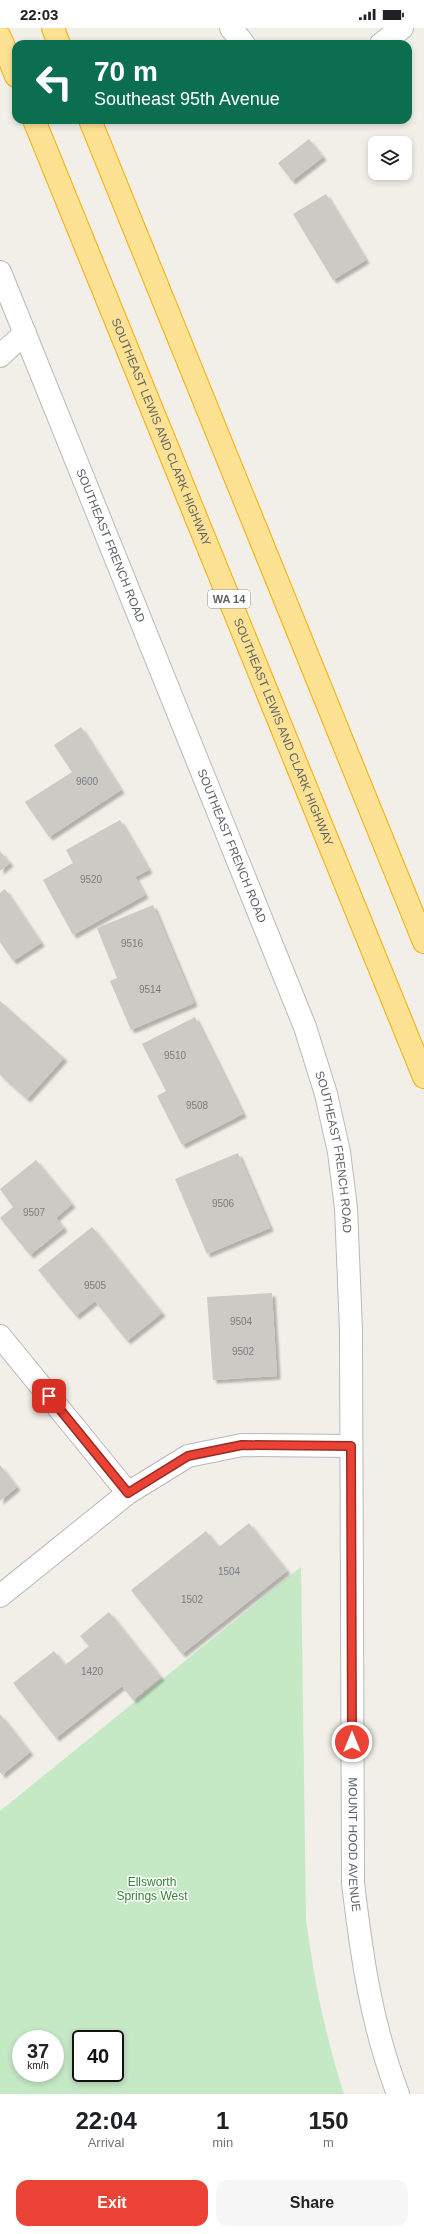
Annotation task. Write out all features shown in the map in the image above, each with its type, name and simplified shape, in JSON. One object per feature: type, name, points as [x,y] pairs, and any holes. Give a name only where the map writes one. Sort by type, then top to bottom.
[{"type":"highway","points":[[52,28],[57,40]]},
{"type":"highway","points":[[0,37],[12,66]]},
{"type":"highway","name":"SOUTHEAST LEWIS AND CLARK HIGHWAY","points":[[36,124],[424,1077]]},
{"type":"highway","points":[[92,124],[424,942]]},
{"type":"street","points":[[231,28],[241,40]]},
{"type":"street","points":[[386,40],[402,28]]},
{"type":"street","name":"SOUTHEAST FRENCH ROAD","points":[[0,272],[305,1027],[326,1094],[339,1152],[346,1208],[351,1330],[351,1446]]},
{"type":"street","points":[[0,356],[25,333]]},
{"type":"street","points":[[0,1336],[128,1493]]},
{"type":"street","points":[[0,1596],[128,1493],[188,1456],[242,1445],[351,1446]]},
{"type":"street","name":"MOUNT HOOD AVENUE","points":[[351,1446],[353,1883],[362,1964],[372,2012],[384,2059],[398,2094]]},
{"type":"green space","name":"Ellsworth Springs West","points":[[301,1567],[306,1919],[321,2007],[331,2050],[344,2094],[0,2094],[0,1811]]},
{"type":"building","points":[[309,139],[323,157],[292,181],[278,163]]},
{"type":"building","points":[[326,194],[366,260],[333,280],[293,214]]},
{"type":"building","points":[[81,727],[121,790],[49,837],[25,802],[72,772],[54,745]]},
{"type":"building","points":[[120,820],[149,870],[135,877],[145,895],[73,935],[43,880],[73,863],[66,850]]},
{"type":"building","points":[[0,851],[10,863],[0,871]]},
{"type":"building","points":[[5,889],[41,943],[13,961],[0,942],[0,893]]},
{"type":"building","points":[[153,905],[194,1003],[131,1030],[110,981],[117,978],[97,928]]},
{"type":"building","points":[[0,1001],[64,1058],[27,1099],[0,1075]]},
{"type":"building","points":[[195,1017],[243,1114],[182,1145],[157,1096],[166,1091],[142,1044]]},
{"type":"building","points":[[238,1153],[270,1228],[207,1254],[175,1179]]},
{"type":"building","points":[[36,1160],[72,1204],[56,1218],[64,1228],[30,1255],[0,1218],[13,1207],[0,1189]]},
{"type":"building","points":[[92,1227],[162,1313],[127,1341],[95,1301],[76,1316],[38,1270]]},
{"type":"building","points":[[272,1293],[277,1376],[213,1380],[207,1297]]},
{"type":"building","points":[[0,1465],[17,1487],[0,1501]]},
{"type":"building","points":[[249,1523],[287,1571],[182,1654],[131,1590],[206,1531],[219,1547]]},
{"type":"building","points":[[109,1612],[161,1677],[133,1700],[122,1686],[56,1738],[13,1683],[54,1651],[65,1665],[89,1646],[80,1636]]},
{"type":"building","points":[[0,1714],[30,1752],[2,1775],[0,1772]]},
{"type":"route","points":[[49,1396],[128,1493],[188,1456],[242,1445],[351,1446],[352,1742]]}]
